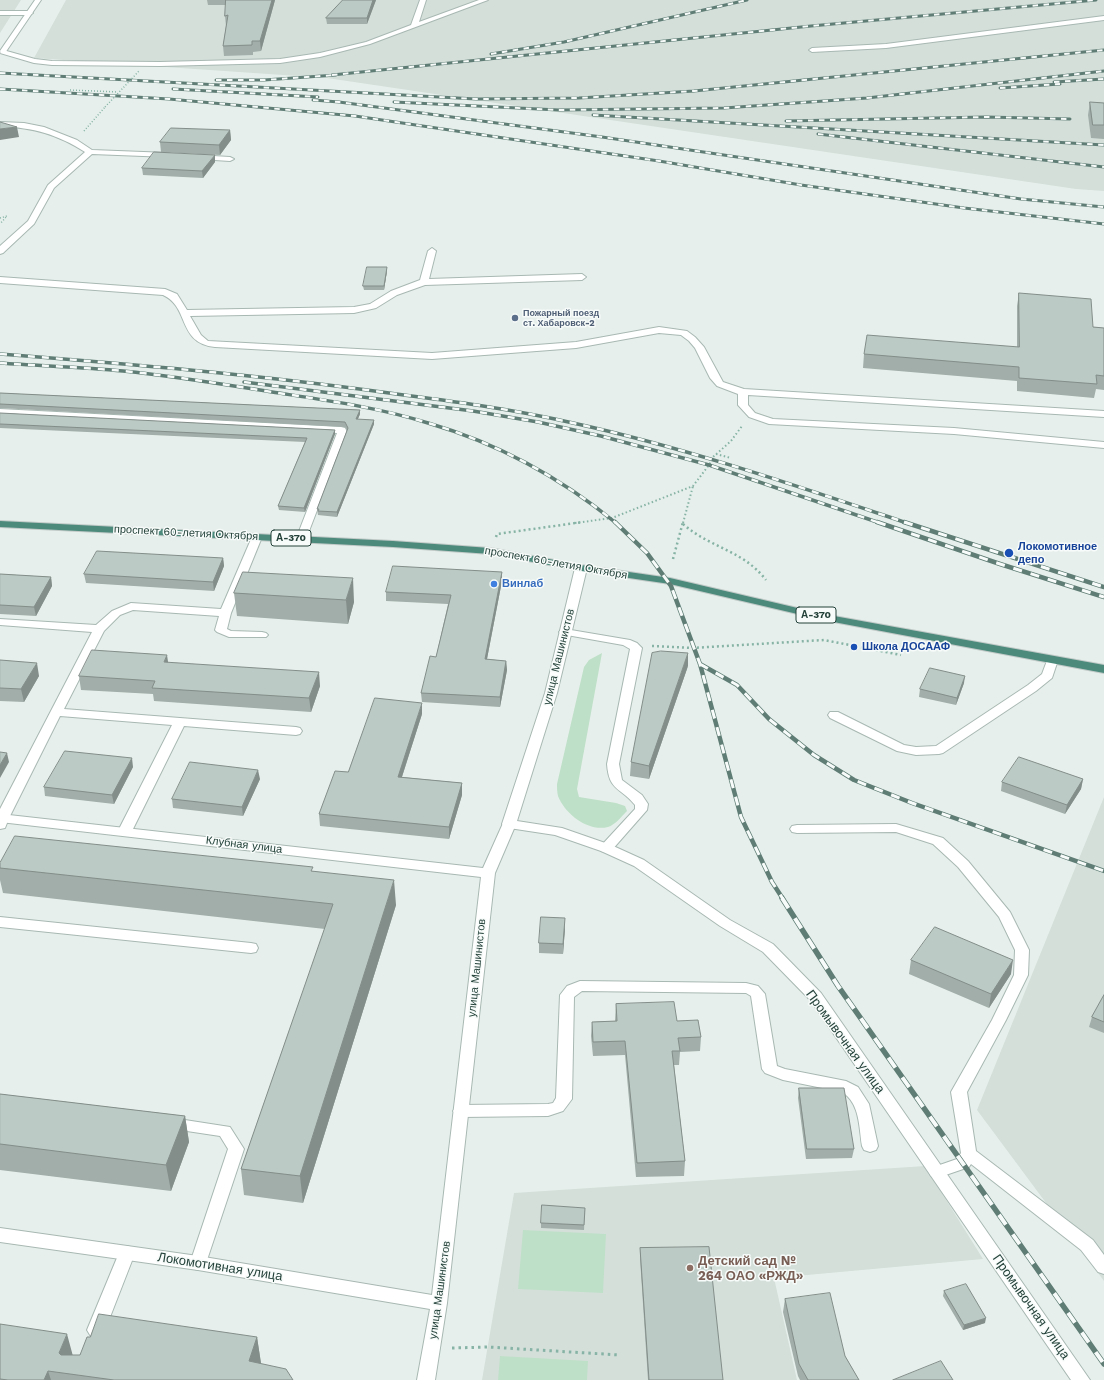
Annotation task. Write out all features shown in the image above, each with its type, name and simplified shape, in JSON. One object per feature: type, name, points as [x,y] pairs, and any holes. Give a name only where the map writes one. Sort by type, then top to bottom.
[{"type":"highway","name":"проспект 60-летия Октября","points":[[0,524],[301,539],[490,551],[581,568],[670,581],[823,617],[1104,669]]},
{"type":"street","points":[[38,0],[2,52],[34,61],[52,63],[160,64],[280,61],[341,51],[485,0]]},
{"type":"street","points":[[414,26],[423,0]]},
{"type":"street","points":[[0,13],[30,13]]},
{"type":"street","points":[[812,50],[886,46],[1104,18]]},
{"type":"street","points":[[0,124],[24,125],[41,129],[74,142],[90,152],[175,156]]},
{"type":"street","points":[[0,252],[31,222],[52,187],[90,152]]},
{"type":"street","points":[[191,157],[230,159]]},
{"type":"street","points":[[424,282],[432,251]]},
{"type":"street","points":[[185,313],[365,308],[373,306],[394,293],[424,282],[582,277]]},
{"type":"street","points":[[0,280],[165,292],[174,296],[185,313],[197,337],[210,344],[432,356],[576,345],[660,330],[684,333],[699,347],[715,378],[720,384],[743,392],[1104,414]]},
{"type":"street","points":[[743,392],[743,405],[752,416],[772,422],[954,431],[1104,445]]},
{"type":"street","points":[[0,412],[340,430],[342,432],[301,539]]},
{"type":"street","points":[[257,537],[225,613],[221,630],[228,634],[262,635]]},
{"type":"street","name":"улица Машинистов","points":[[426,1380],[440,1303],[488,873],[509,824],[551,693],[581,568]]},
{"type":"street","points":[[1,820],[99,629],[116,613],[131,606],[225,613]]},
{"type":"street","points":[[0,622],[99,629]]},
{"type":"street","points":[[566,632],[626,642],[636,648],[612,764],[615,780],[619,786],[639,799],[642,804],[641,810],[606,848]]},
{"type":"street","points":[[834,715],[900,748],[916,751],[940,750],[1032,688],[1048,675],[1052,660]]},
{"type":"street","points":[[56,712],[296,731]]},
{"type":"street","points":[[125,831],[180,721]]},
{"type":"street","name":"Клубная улица","points":[[1,820],[125,831],[488,873]]},
{"type":"street","name":"Промывочная улица","points":[[509,824],[558,831],[606,848],[639,863],[725,923],[768,948],[816,997],[1081,1380]]},
{"type":"street","points":[[797,829],[896,828],[919,834],[938,842],[963,864],[1005,915],[1022,950],[1021,975],[999,1020],[959,1092],[969,1154],[963,1163],[937,1172]]},
{"type":"street","points":[[0,922],[251,948]]},
{"type":"street","points":[[461,1111],[548,1110],[558,1107],[564,1099],[567,995],[572,990],[580,986],[746,988],[753,990],[758,994],[760,1000],[770,1069],[783,1074],[852,1090],[862,1101],[870,1146]]},
{"type":"street","points":[[155,1122],[225,1131],[236,1149],[198,1263]]},
{"type":"street","points":[[969,1154],[1087,1245],[1104,1267]]},
{"type":"street","name":"Локомотивная улица","points":[[0,1235],[198,1263],[440,1303]]},
{"type":"street","points":[[90,1345],[127,1253]]},
{"type":"path","points":[[92,122],[118,92],[139,71]]},
{"type":"path","points":[[70,90],[118,92]]},
{"type":"path","points":[[0,218],[7,216],[0,224]]},
{"type":"path","points":[[673,559],[693,486],[716,454],[731,441],[742,427],[743,405]]},
{"type":"path","points":[[716,454],[731,458]]},
{"type":"path","points":[[490,551],[498,534],[612,518],[693,486]]},
{"type":"path","points":[[683,524],[690,532],[751,564],[766,580]]},
{"type":"path","points":[[636,648],[658,646],[692,648],[824,640],[901,655]]},
{"type":"path","points":[[431,1349],[488,1347],[620,1355]]},
{"type":"shaded area","points":[[0,0],[21,0],[0,33]]},
{"type":"shaded area","points":[[66,0],[1104,0],[1104,191],[1076,189],[327,78],[34,58]]},
{"type":"shaded area","points":[[1104,797],[1104,1281],[977,1110]]},
{"type":"shaded area","name":"Детский сад № 264 ОАО «РЖД»","points":[[925,1166],[983,1259],[774,1278],[797,1380],[482,1380],[514,1193]]},
{"type":"green space","points":[[602,653],[577,789],[579,797],[616,803],[625,806],[627,811],[613,824],[608,827],[600,828],[585,824],[566,809],[558,796],[557,784],[584,667],[589,660]]},
{"type":"green space","points":[[523,1230],[606,1234],[603,1293],[518,1289]]},
{"type":"green space","points":[[500,1356],[588,1361],[587,1380],[498,1380]]},
{"type":"building","points":[[226,0],[272,0],[260,41],[252,41],[252,45],[223,46],[228,15],[225,16]]},
{"type":"building","points":[[343,0],[373,0],[367,18],[326,18]]},
{"type":"building","points":[[1090,102],[1104,103],[1104,125],[1093,125]]},
{"type":"building","points":[[0,122],[17,127],[0,129]]},
{"type":"building","points":[[171,128],[230,130],[219,145],[160,142]]},
{"type":"building","points":[[154,152],[215,155],[202,171],[142,168]]},
{"type":"building","points":[[367,267],[387,267],[384,286],[363,286]]},
{"type":"building","points":[[1019,293],[1091,299],[1093,327],[1104,328],[1104,376],[1096,375],[1097,384],[1019,378],[1019,367],[864,354],[867,335],[1019,347]]},
{"type":"building","points":[[0,393],[360,410],[356,419],[374,420],[337,512],[318,511],[319,509],[317,509],[348,428],[345,422],[0,404]]},
{"type":"building","points":[[0,413],[335,430],[304,508],[278,506],[307,438],[0,424]]},
{"type":"building","points":[[97,551],[223,558],[213,582],[84,574]]},
{"type":"building","points":[[393,566],[502,572],[485,659],[506,661],[500,697],[421,693],[430,656],[436,657],[451,595],[386,592]]},
{"type":"building","points":[[243,572],[353,578],[346,600],[234,593]]},
{"type":"building","points":[[0,574],[51,577],[34,607],[0,605]]},
{"type":"building","points":[[92,650],[167,655],[164,662],[319,672],[309,698],[152,688],[155,681],[79,676]]},
{"type":"building","points":[[661,651],[688,653],[649,766],[631,762],[652,653]]},
{"type":"building","points":[[0,660],[37,663],[21,689],[0,688]]},
{"type":"building","points":[[930,668],[965,676],[957,698],[920,689]]},
{"type":"building","points":[[375,698],[422,703],[398,777],[462,783],[449,827],[319,814],[335,771],[348,772]]},
{"type":"building","points":[[65,751],[132,758],[112,795],[44,787]]},
{"type":"building","points":[[0,752],[7,753],[0,765]]},
{"type":"building","points":[[1019,757],[1083,779],[1067,805],[1002,782]]},
{"type":"building","points":[[190,762],[258,770],[242,807],[172,799]]},
{"type":"building","points":[[15,836],[313,867],[311,871],[394,880],[300,1176],[241,1169],[333,904],[0,868],[0,863]]},
{"type":"building","points":[[541,917],[565,918],[563,944],[539,943]]},
{"type":"building","points":[[935,927],[1013,960],[991,994],[911,960]]},
{"type":"building","points":[[1104,995],[1104,1022],[1092,1017]]},
{"type":"building","points":[[674,1002],[677,1021],[698,1020],[701,1037],[678,1038],[680,1051],[672,1051],[685,1161],[637,1163],[625,1041],[593,1042],[592,1022],[617,1021],[616,1004]]},
{"type":"building","points":[[799,1088],[844,1088],[854,1149],[807,1149]]},
{"type":"building","points":[[0,1094],[185,1116],[166,1165],[0,1144]]},
{"type":"building","points":[[542,1205],[585,1208],[584,1225],[541,1223]]},
{"type":"building","points":[[709,1247],[723,1380],[649,1380],[640,1248]]},
{"type":"building","points":[[966,1284],[986,1318],[964,1325],[944,1291]]},
{"type":"building","points":[[830,1293],[845,1356],[859,1380],[808,1380],[799,1364],[785,1299]]},
{"type":"building","points":[[99,1314],[257,1337],[249,1361],[286,1369],[293,1380],[114,1380],[48,1371],[44,1380],[0,1379],[0,1324],[67,1334],[59,1353],[61,1355],[80,1355],[87,1337],[90,1337]]},
{"type":"building","points":[[941,1361],[953,1380],[893,1380]]},
{"type":"railway","points":[[491,54],[564,42],[747,0]]},
{"type":"railway","points":[[332,75],[811,26],[1096,0]]},
{"type":"railway","points":[[0,73],[476,99],[579,98],[694,91],[1104,50]]},
{"type":"railway","points":[[394,102],[559,110],[724,108],[867,98],[1104,71]]},
{"type":"railway","points":[[216,80],[264,80],[336,75]]},
{"type":"railway","points":[[1054,82],[1104,79]]},
{"type":"railway","points":[[1000,88],[1060,84]]},
{"type":"railway","points":[[0,89],[169,99],[355,116],[659,161],[801,185],[964,208],[1104,224]]},
{"type":"railway","points":[[173,89],[318,97]]},
{"type":"railway","points":[[313,100],[339,102],[602,137],[1021,199],[1104,207]]},
{"type":"railway","points":[[593,115],[1104,145]]},
{"type":"railway","points":[[786,121],[986,117],[1070,119]]},
{"type":"railway","points":[[818,134],[1104,167]]},
{"type":"railway","points":[[0,354],[244,375],[435,399],[527,414],[616,433],[700,456],[907,523]]},
{"type":"railway","points":[[0,363],[142,373],[331,401],[409,417],[454,431],[527,464],[573,491],[616,523]]},
{"type":"railway","points":[[244,382],[473,411],[538,422],[601,436],[709,465],[880,523]]},
{"type":"railway","points":[[615,522],[647,553],[671,586],[700,664]]},
{"type":"railway","points":[[877,522],[1000,564],[1104,597]]},
{"type":"railway","points":[[904,522],[1104,587]]},
{"type":"railway","points":[[700,664],[737,685],[769,719],[814,755],[854,780],[912,803],[1104,871]]},
{"type":"railway","points":[[700,664],[741,817],[772,882],[783,899]]},
{"type":"railway","points":[[782,898],[838,986],[1104,1364]]},
{"type":"place","name":"Пожарный поезд ст. Хабаровск-2","points":[[515,318]]},
{"type":"place","name":"Локомотивное депо","points":[[1009,553]]},
{"type":"place","name":"Винлаб","points":[[494,584]]},
{"type":"place","name":"Школа ДОСААФ","points":[[854,647]]},
{"type":"place","name":"Детский сад № 264 ОАО «РЖД»","points":[[690,1268]]}]
